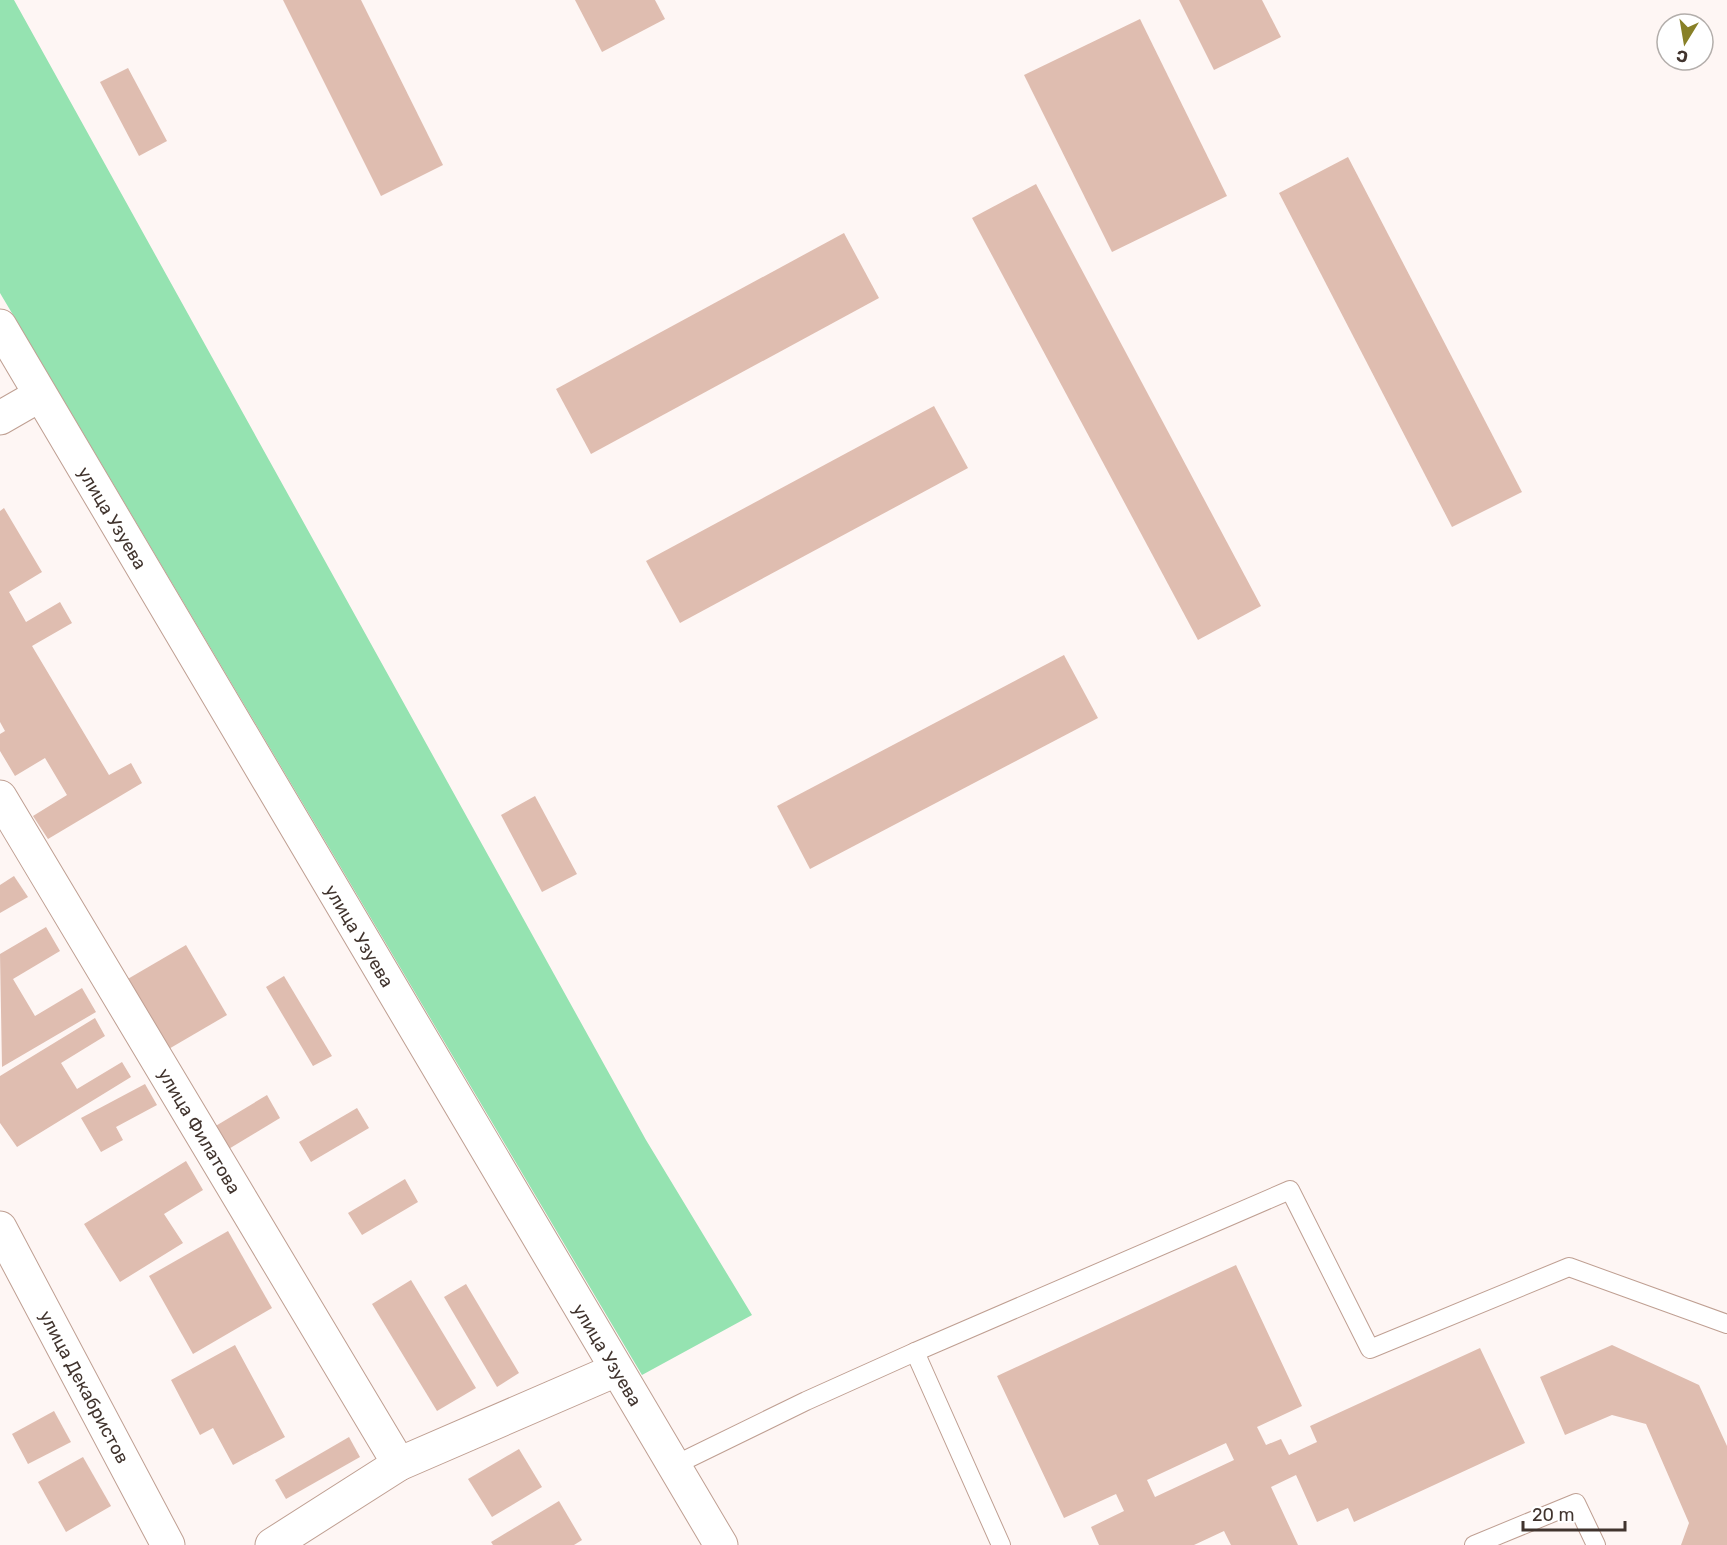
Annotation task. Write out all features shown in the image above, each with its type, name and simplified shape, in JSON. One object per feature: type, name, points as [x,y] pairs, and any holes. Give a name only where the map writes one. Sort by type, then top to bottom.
[{"type":"street","name":"улица Узуева","points":[[0,326],[721,1545]]},
{"type":"street","points":[[0,418],[40,395]]},
{"type":"street","name":"улица Филатова","points":[[0,797],[399,1464]]},
{"type":"street","name":"улица Декабристов","points":[[0,1228],[168,1545]]},
{"type":"street","points":[[272,1545],[399,1464],[616,1370]]},
{"type":"lane","points":[[673,1466],[806,1401],[915,1352],[1290,1190],[1370,1349],[1569,1267],[1727,1324]]},
{"type":"lane","points":[[915,1352],[1001,1545]]},
{"type":"lane","points":[[1474,1545],[1576,1503],[1596,1545]]},
{"type":"green space","points":[[0,0],[14,0],[646,1140],[752,1315],[642,1375],[0,293]]},
{"type":"building","points":[[283,0],[361,0],[443,165],[381,196]]},
{"type":"building","points":[[575,0],[655,0],[665,19],[602,52]]},
{"type":"building","points":[[1179,0],[1262,0],[1281,37],[1214,70]]},
{"type":"building","points":[[1140,19],[1227,196],[1112,252],[1024,75]]},
{"type":"building","points":[[128,68],[167,141],[139,156],[100,82]]},
{"type":"building","points":[[1348,157],[1522,492],[1452,527],[1279,193]]},
{"type":"building","points":[[1036,184],[1261,606],[1198,640],[972,218]]},
{"type":"building","points":[[844,233],[879,298],[591,454],[556,389]]},
{"type":"building","points":[[934,406],[968,468],[680,623],[646,561]]},
{"type":"building","points":[[4,508],[42,572],[9,592],[26,622],[60,602],[72,623],[32,646],[109,775],[131,763],[142,783],[48,839],[33,816],[67,795],[45,758],[15,776],[0,751],[0,734],[5,731],[0,722],[0,511]]},
{"type":"building","points":[[1064,655],[1098,718],[810,869],[777,806]]},
{"type":"building","points":[[535,796],[577,874],[542,892],[501,815]]},
{"type":"building","points":[[14,876],[28,897],[0,913],[0,885]]},
{"type":"building","points":[[46,927],[60,951],[13,979],[35,1016],[82,988],[96,1012],[2,1067],[0,954]]},
{"type":"building","points":[[186,945],[227,1015],[167,1050],[126,980]]},
{"type":"building","points":[[284,976],[332,1056],[313,1066],[266,987]]},
{"type":"building","points":[[95,1018],[105,1036],[61,1063],[77,1089],[122,1062],[131,1077],[17,1147],[0,1123],[0,1076]]},
{"type":"building","points":[[145,1084],[157,1105],[116,1127],[123,1140],[101,1152],[81,1118]]},
{"type":"building","points":[[267,1095],[280,1118],[227,1150],[214,1127]]},
{"type":"building","points":[[357,1108],[369,1128],[311,1162],[299,1142]]},
{"type":"building","points":[[186,1161],[203,1190],[164,1214],[183,1243],[120,1282],[84,1224]]},
{"type":"building","points":[[405,1179],[418,1202],[362,1235],[348,1213]]},
{"type":"building","points":[[228,1231],[272,1308],[193,1354],[149,1276]]},
{"type":"building","points":[[1236,1265],[1302,1406],[1257,1427],[1266,1445],[1281,1439],[1289,1455],[1317,1442],[1310,1426],[1480,1348],[1525,1443],[1354,1522],[1348,1508],[1317,1522],[1296,1475],[1271,1487],[1298,1545],[1231,1545],[1224,1531],[1194,1545],[1099,1545],[1091,1527],[1124,1511],[1116,1494],[1064,1518],[997,1376]],"holes":[[[1226,1443],[1234,1460],[1155,1497],[1147,1480]]]},
{"type":"building","points":[[411,1280],[476,1388],[437,1411],[372,1304]]},
{"type":"building","points":[[466,1284],[519,1373],[497,1387],[444,1297]]},
{"type":"building","points":[[235,1345],[285,1437],[233,1465],[213,1428],[200,1435],[171,1380]]},
{"type":"building","points":[[1612,1345],[1699,1385],[1727,1446],[1727,1545],[1681,1545],[1689,1523],[1646,1424],[1612,1415],[1565,1435],[1540,1377]]},
{"type":"building","points":[[54,1411],[71,1442],[28,1464],[12,1434]]},
{"type":"building","points":[[349,1437],[360,1457],[286,1499],[275,1480]]},
{"type":"building","points":[[519,1449],[542,1487],[492,1517],[468,1479]]},
{"type":"building","points":[[83,1457],[111,1506],[66,1532],[38,1482]]},
{"type":"building","points":[[559,1501],[582,1540],[574,1545],[493,1545],[491,1542]]}]
